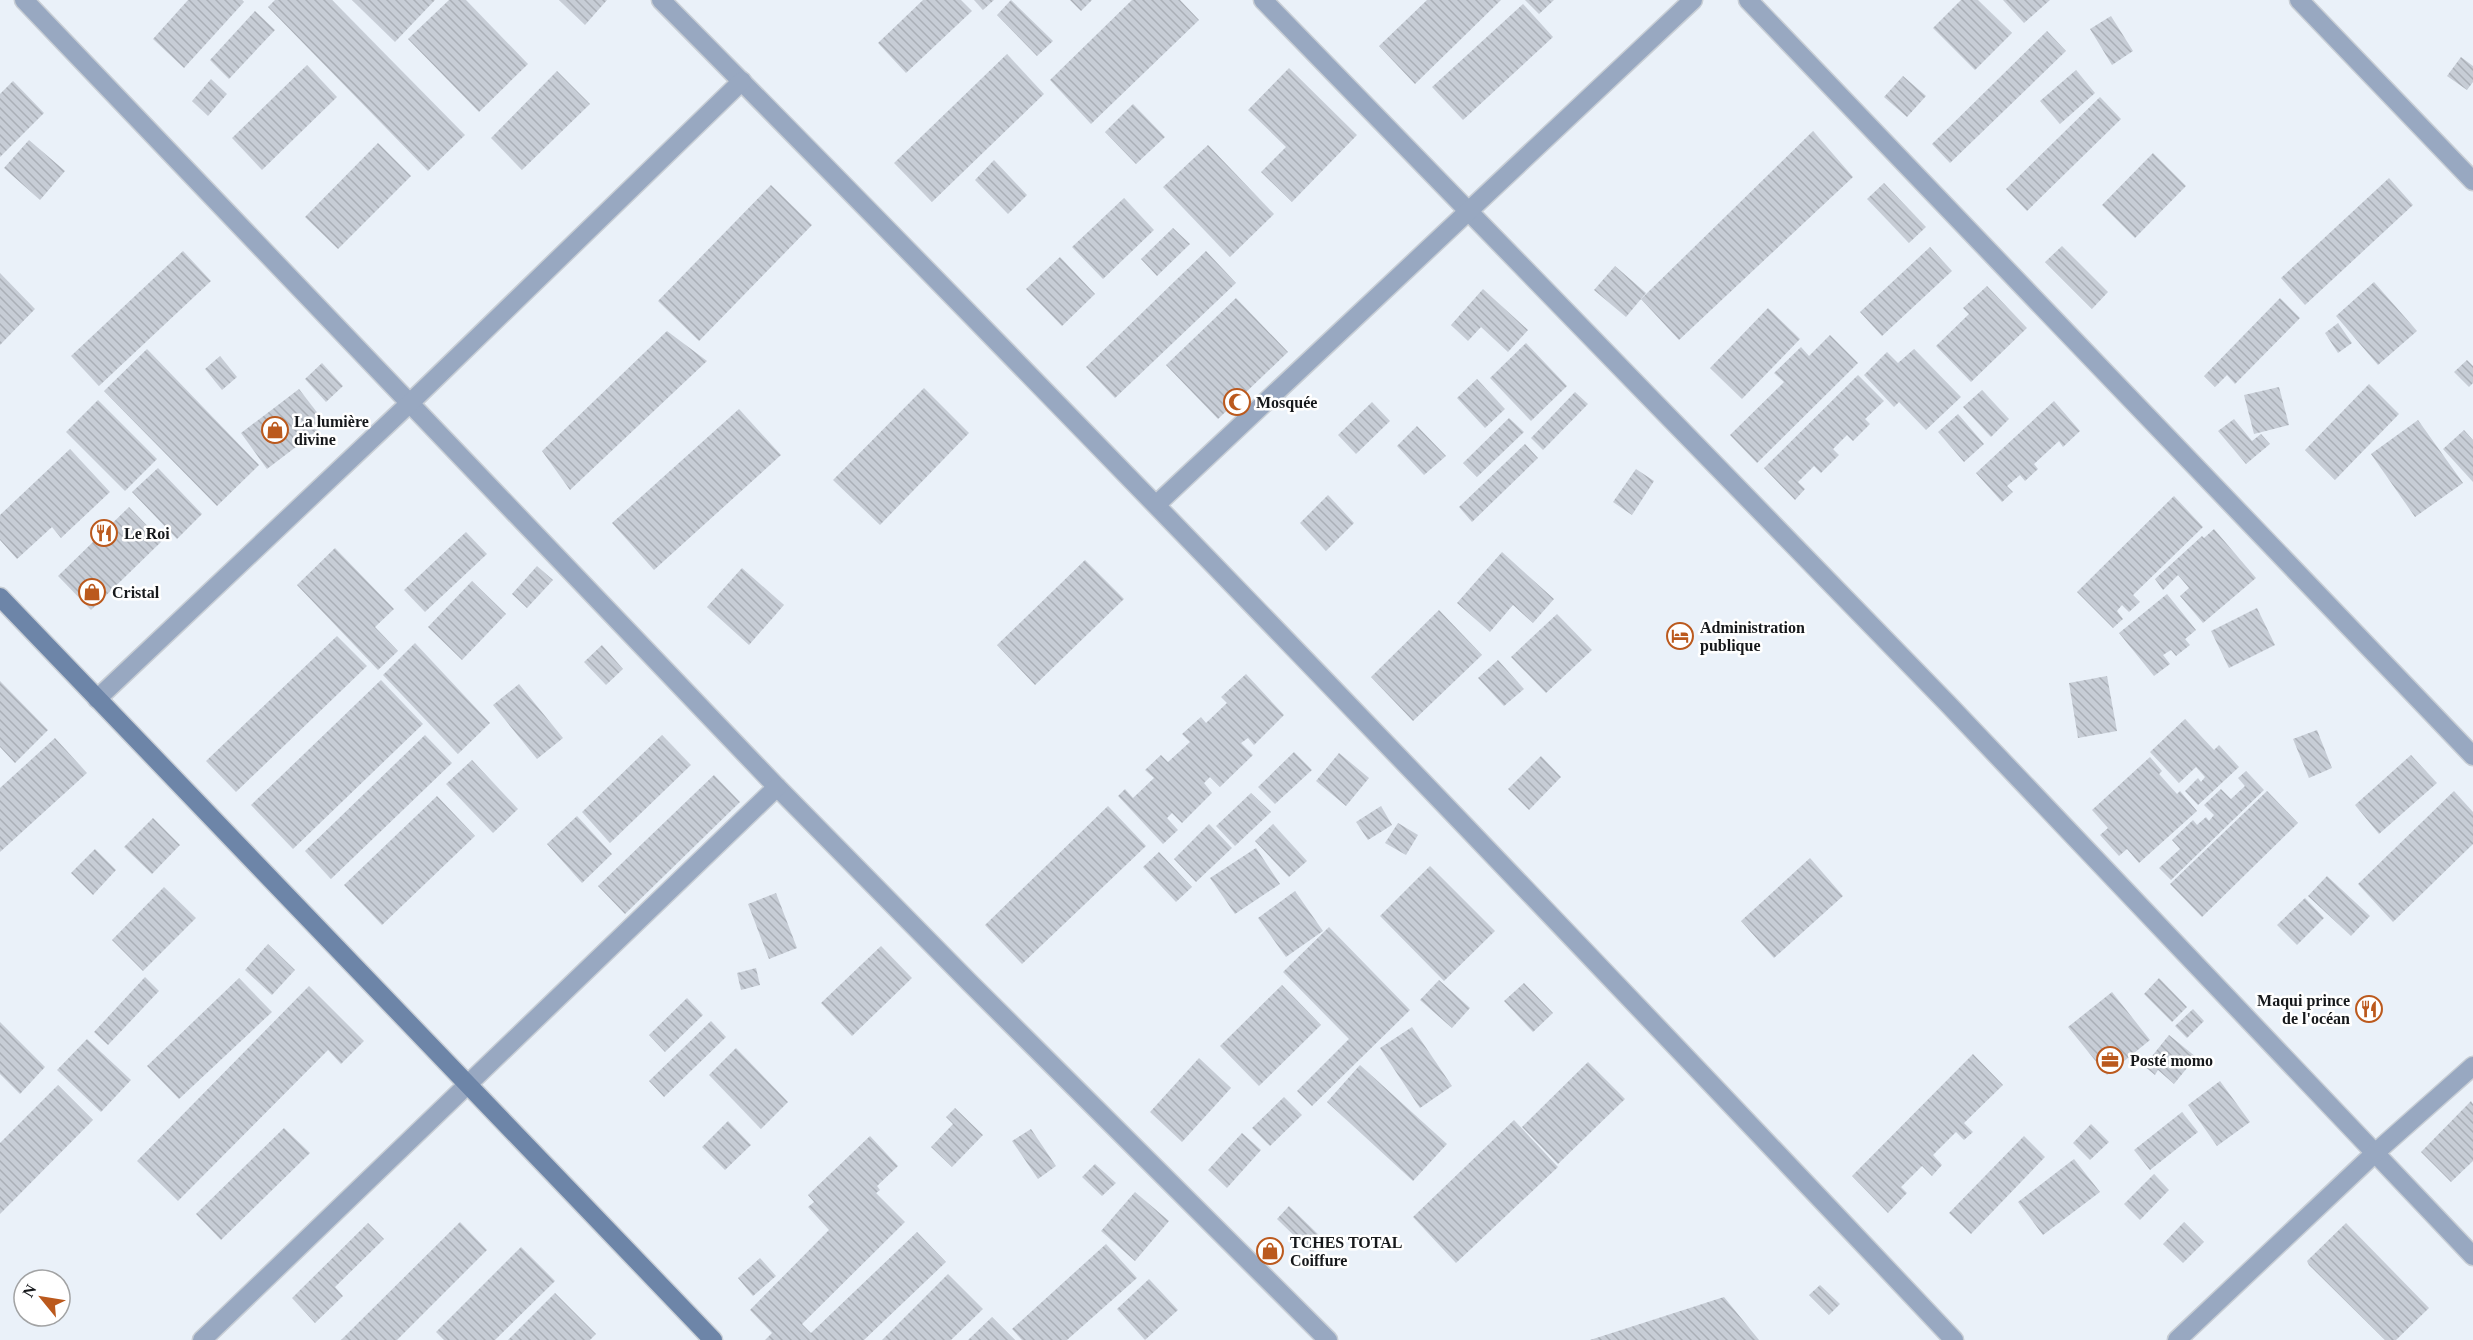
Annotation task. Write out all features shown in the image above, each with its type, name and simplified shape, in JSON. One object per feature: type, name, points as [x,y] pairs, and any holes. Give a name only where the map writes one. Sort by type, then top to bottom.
[{"type":"street","points":[[24,0],[777,787],[1328,1340]]},
{"type":"street","points":[[661,0],[1157,504],[1567,931],[1953,1340]]},
{"type":"street","points":[[1263,0],[1948,704],[2473,1256]]},
{"type":"street","points":[[1157,504],[1693,0]]},
{"type":"street","points":[[1748,0],[2473,756]]},
{"type":"street","points":[[2299,0],[2473,181]]},
{"type":"street","points":[[97,699],[411,402],[742,81]]},
{"type":"street","points":[[0,597],[713,1340]]},
{"type":"street","points":[[202,1340],[777,787]]},
{"type":"street","points":[[2177,1340],[2374,1153],[2473,1066]]},
{"type":"building","points":[[188,0],[242,0],[244,2],[184,68],[153,39]]},
{"type":"building","points":[[275,0],[332,0],[465,135],[428,171],[268,7]]},
{"type":"building","points":[[352,0],[435,0],[395,42]]},
{"type":"building","points":[[449,0],[466,0],[528,64],[479,112],[408,39]]},
{"type":"building","points":[[559,0],[607,0],[585,25]]},
{"type":"building","points":[[923,0],[961,0],[972,11],[906,73],[878,43]]},
{"type":"building","points":[[974,0],[994,0],[983,10]]},
{"type":"building","points":[[1011,0],[1053,41],[1037,56],[997,15]]},
{"type":"building","points":[[1070,0],[1092,0],[1081,11]]},
{"type":"building","points":[[1132,0],[1180,0],[1199,20],[1091,124],[1050,80]]},
{"type":"building","points":[[1427,0],[1501,0],[1415,84],[1379,46]]},
{"type":"building","points":[[1525,0],[1554,0],[1539,14]]},
{"type":"building","points":[[1961,0],[1978,0],[2012,33],[1975,70],[1933,28]]},
{"type":"building","points":[[2003,0],[2050,0],[2024,23]]},
{"type":"building","points":[[1523,4],[1553,37],[1463,120],[1432,87]]},
{"type":"building","points":[[255,11],[275,30],[229,79],[210,60]]},
{"type":"building","points":[[2111,16],[2133,51],[2112,65],[2090,29]]},
{"type":"building","points":[[2047,31],[2066,51],[1950,163],[1932,144]]},
{"type":"building","points":[[1007,54],[1044,94],[932,202],[894,163]]},
{"type":"building","points":[[2461,57],[2473,66],[2473,82],[2467,90],[2447,76]]},
{"type":"building","points":[[307,65],[337,97],[262,170],[232,138]]},
{"type":"building","points":[[1289,68],[1357,135],[1292,202],[1261,172],[1286,147],[1248,110]]},
{"type":"building","points":[[2076,70],[2095,93],[2060,124],[2040,101]]},
{"type":"building","points":[[557,71],[590,104],[522,170],[491,138]]},
{"type":"building","points":[[1903,76],[1926,96],[1907,117],[1884,97]]},
{"type":"building","points":[[211,79],[227,94],[208,116],[192,101]]},
{"type":"building","points":[[13,81],[44,113],[0,157],[0,94]]},
{"type":"building","points":[[2100,97],[2121,119],[2027,211],[2006,189]]},
{"type":"building","points":[[1133,104],[1165,137],[1136,164],[1105,132]]},
{"type":"building","points":[[1813,131],[1853,177],[1679,340],[1641,299]]},
{"type":"building","points":[[29,140],[65,171],[40,200],[4,168]]},
{"type":"building","points":[[378,143],[411,176],[338,249],[305,217]]},
{"type":"building","points":[[1208,145],[1274,214],[1230,257],[1163,187]]},
{"type":"building","points":[[2153,153],[2186,186],[2135,238],[2102,205]]},
{"type":"building","points":[[994,160],[1027,195],[1008,214],[975,180]]},
{"type":"building","points":[[2389,178],[2413,205],[2305,305],[2281,278]]},
{"type":"building","points":[[1884,183],[1926,227],[1909,243],[1867,199]]},
{"type":"building","points":[[771,185],[812,225],[699,341],[658,301]]},
{"type":"building","points":[[1124,198],[1154,230],[1103,279],[1072,247]]},
{"type":"building","points":[[1173,228],[1190,244],[1157,276],[1141,259]]},
{"type":"building","points":[[2062,246],[2108,292],[2092,309],[2045,262]]},
{"type":"building","points":[[1930,247],[1952,271],[1882,336],[1860,312]]},
{"type":"building","points":[[183,251],[211,281],[99,386],[71,356]]},
{"type":"building","points":[[1206,251],[1236,283],[1115,398],[1086,367]]},
{"type":"building","points":[[1060,257],[1095,294],[1062,326],[1026,289]]},
{"type":"building","points":[[1615,266],[1646,293],[1626,317],[1594,290]]},
{"type":"building","points":[[0,273],[35,309],[0,345]]},
{"type":"building","points":[[2374,282],[2417,331],[2378,365],[2336,316]]},
{"type":"building","points":[[1987,286],[2027,328],[1971,382],[1936,346],[1969,314],[1963,308]]},
{"type":"building","points":[[1483,289],[1528,330],[1508,352],[1481,327],[1468,341],[1451,325]]},
{"type":"building","points":[[1236,298],[1288,352],[1218,419],[1166,365]]},
{"type":"building","points":[[2280,298],[2300,318],[2235,384],[2227,375],[2215,387],[2204,376]]},
{"type":"building","points":[[1768,308],[1800,339],[1742,399],[1710,368]]},
{"type":"building","points":[[2338,323],[2352,343],[2338,353],[2325,333]]},
{"type":"building","points":[[667,331],[707,361],[570,490],[542,451]]},
{"type":"building","points":[[1830,335],[1858,363],[1757,463],[1730,435],[1784,382],[1774,373],[1801,347],[1809,356]]},
{"type":"building","points":[[1526,343],[1567,386],[1531,421],[1490,378]]},
{"type":"building","points":[[147,349],[259,465],[217,506],[104,391]]},
{"type":"building","points":[[1914,349],[1961,397],[1926,430],[1899,402],[1894,407],[1864,375],[1887,352],[1898,363]]},
{"type":"building","points":[[220,356],[237,377],[222,390],[205,369]]},
{"type":"building","points":[[2467,360],[2473,366],[2473,383],[2469,387],[2454,372]]},
{"type":"building","points":[[322,363],[343,386],[326,402],[305,379]]},
{"type":"building","points":[[1858,375],[1884,401],[1865,419],[1870,424],[1853,441],[1847,435],[1833,449],[1839,455],[1821,473],[1814,466],[1798,482],[1805,489],[1795,500],[1764,468]]},
{"type":"building","points":[[1477,379],[1505,409],[1485,428],[1457,398]]},
{"type":"building","points":[[2369,384],[2399,414],[2335,480],[2305,450]]},
{"type":"building","points":[[2279,387],[2289,425],[2254,434],[2244,395]]},
{"type":"building","points":[[924,388],[969,433],[880,525],[833,480]]},
{"type":"building","points":[[299,389],[326,424],[267,469],[241,433]]},
{"type":"building","points":[[1982,390],[2009,419],[1991,437],[1963,407]]},
{"type":"building","points":[[1575,392],[1588,404],[1543,450],[1531,438]]},
{"type":"building","points":[[98,400],[157,459],[125,491],[66,432]]},
{"type":"building","points":[[2054,401],[2080,431],[2063,447],[2059,441],[2034,464],[2038,469],[2025,481],[2020,475],[2007,486],[2013,492],[2002,502],[1976,473]]},
{"type":"building","points":[[1372,402],[1390,421],[1356,454],[1338,435]]},
{"type":"building","points":[[739,409],[781,455],[654,570],[612,523]]},
{"type":"building","points":[[1958,414],[1984,444],[1964,462],[1938,432]]},
{"type":"building","points":[[1509,418],[1524,432],[1477,477],[1463,463]]},
{"type":"building","points":[[2234,419],[2252,441],[2261,434],[2270,444],[2246,464],[2218,431]]},
{"type":"building","points":[[2418,420],[2463,483],[2415,517],[2371,454]]},
{"type":"building","points":[[1417,426],[1446,456],[1424,475],[1397,446]]},
{"type":"building","points":[[2464,430],[2473,440],[2473,482],[2443,449]]},
{"type":"building","points":[[1525,444],[1538,458],[1472,522],[1459,507]]},
{"type":"building","points":[[70,449],[110,492],[61,538],[52,527],[17,559],[0,540],[0,515]]},
{"type":"building","points":[[158,468],[202,514],[177,539],[132,492]]},
{"type":"building","points":[[1636,469],[1654,481],[1632,515],[1613,502]]},
{"type":"building","points":[[1328,495],[1354,523],[1326,551],[1300,523]]},
{"type":"building","points":[[2174,496],[2203,527],[2133,595],[2140,602],[2129,612],[2122,605],[2117,611],[2123,619],[2113,628],[2077,592]]},
{"type":"building","points":[[129,507],[162,541],[91,610],[58,576]]},
{"type":"building","points":[[2214,529],[2256,578],[2203,623],[2180,596],[2189,588],[2178,575],[2163,590],[2155,579],[2202,536],[2204,538]]},
{"type":"building","points":[[466,532],[487,554],[425,612],[404,590]]},
{"type":"building","points":[[335,548],[394,609],[375,627],[398,651],[378,670],[297,585]]},
{"type":"building","points":[[1502,552],[1554,599],[1533,623],[1513,605],[1490,632],[1457,603]]},
{"type":"building","points":[[1085,560],[1124,599],[1035,685],[997,645]]},
{"type":"building","points":[[537,566],[553,580],[527,608],[512,594]]},
{"type":"building","points":[[742,568],[784,605],[749,645],[707,607]]},
{"type":"building","points":[[472,581],[506,614],[462,660],[428,627]]},
{"type":"building","points":[[2167,594],[2196,630],[2185,639],[2190,645],[2176,656],[2171,650],[2163,655],[2170,664],[2154,676],[2119,633]]},
{"type":"building","points":[[2257,608],[2275,645],[2229,668],[2211,631]]},
{"type":"building","points":[[1439,610],[1482,655],[1413,721],[1371,677]]},
{"type":"building","points":[[1557,614],[1592,650],[1546,693],[1511,657]]},
{"type":"building","points":[[337,636],[367,666],[236,792],[206,761]]},
{"type":"building","points":[[415,643],[490,723],[458,754],[383,675]]},
{"type":"building","points":[[602,645],[623,669],[606,685],[584,662]]},
{"type":"building","points":[[1498,660],[1524,689],[1504,706],[1478,678]]},
{"type":"building","points":[[1246,674],[1284,715],[1254,745],[1248,738],[1241,743],[1253,755],[1220,787],[1210,777],[1204,783],[1212,793],[1182,823],[1172,813],[1167,818],[1178,830],[1163,844],[1118,796],[1125,789],[1133,798],[1154,778],[1145,770],[1161,755],[1168,762],[1190,742],[1182,734],[1201,717],[1206,723],[1227,703],[1221,697]]},
{"type":"building","points":[[2107,676],[2117,731],[2078,738],[2069,683]]},
{"type":"building","points":[[381,680],[423,724],[293,849],[251,805]]},
{"type":"building","points":[[0,681],[48,730],[15,763],[0,747]]},
{"type":"building","points":[[519,684],[563,738],[537,759],[493,705]]},
{"type":"building","points":[[2185,719],[2214,750],[2219,745],[2239,767],[2198,805],[2185,791],[2198,778],[2201,782],[2205,777],[2196,767],[2179,783],[2150,752]]},
{"type":"building","points":[[2317,730],[2332,768],[2309,778],[2293,739]]},
{"type":"building","points":[[425,735],[452,763],[331,879],[305,851]]},
{"type":"building","points":[[662,735],[691,765],[610,843],[582,812]]},
{"type":"building","points":[[55,738],[87,773],[0,852],[0,788]]},
{"type":"building","points":[[1294,752],[1312,770],[1275,804],[1258,787]]},
{"type":"building","points":[[1339,753],[1369,778],[1346,806],[1316,781]]},
{"type":"building","points":[[2411,755],[2437,783],[2379,834],[2355,805]]},
{"type":"building","points":[[1541,756],[1561,777],[1529,810],[1508,789]]},
{"type":"building","points":[[2150,757],[2162,771],[2159,774],[2177,794],[2180,791],[2197,811],[2139,863],[2127,849],[2119,856],[2100,835],[2108,828],[2092,810]]},
{"type":"building","points":[[472,760],[518,809],[493,833],[446,784]]},
{"type":"building","points":[[2246,771],[2264,790],[2171,880],[2159,868],[2180,849],[2172,840],[2193,820],[2197,825],[2206,817],[2209,821],[2214,815],[2204,805],[2221,789],[2231,799],[2245,786],[2238,778]]},
{"type":"building","points":[[714,775],[740,802],[625,914],[598,886]]},
{"type":"building","points":[[2267,791],[2298,823],[2202,917],[2170,884]]},
{"type":"building","points":[[2454,791],[2473,812],[2473,844],[2393,922],[2358,884]]},
{"type":"building","points":[[1251,793],[1271,812],[1235,846],[1216,826]]},
{"type":"building","points":[[437,796],[475,836],[382,925],[344,885]]},
{"type":"building","points":[[1108,806],[1146,846],[1022,964],[985,925]]},
{"type":"building","points":[[1381,806],[1392,825],[1368,840],[1356,822]]},
{"type":"building","points":[[577,816],[612,854],[582,883],[547,844]]},
{"type":"building","points":[[153,818],[180,845],[152,874],[124,847]]},
{"type":"building","points":[[1398,823],[1418,835],[1406,855],[1385,843]]},
{"type":"building","points":[[1209,824],[1232,848],[1196,882],[1174,859]]},
{"type":"building","points":[[1273,824],[1307,861],[1289,877],[1255,841]]},
{"type":"building","points":[[1256,848],[1280,884],[1235,914],[1210,878]]},
{"type":"building","points":[[95,849],[116,870],[93,895],[71,873]]},
{"type":"building","points":[[1159,852],[1192,887],[1176,902],[1143,867]]},
{"type":"building","points":[[1810,858],[1843,896],[1774,958],[1741,921]]},
{"type":"building","points":[[1430,866],[1495,931],[1444,981],[1380,916]]},
{"type":"building","points":[[2327,876],[2370,916],[2351,936],[2308,896]]},
{"type":"building","points":[[164,887],[196,918],[143,971],[112,940]]},
{"type":"building","points":[[1295,891],[1323,931],[1286,957],[1258,918]]},
{"type":"building","points":[[776,893],[797,948],[769,959],[748,904]]},
{"type":"building","points":[[2305,898],[2324,918],[2297,945],[2277,925]]},
{"type":"building","points":[[1329,927],[1410,1010],[1312,1106],[1297,1091],[1349,1039],[1283,972]]},
{"type":"building","points":[[268,944],[295,970],[272,995],[245,970]]},
{"type":"building","points":[[881,946],[912,978],[852,1036],[821,1003]]},
{"type":"building","points":[[756,968],[760,985],[741,990],[737,973]]},
{"type":"building","points":[[145,977],[159,991],[108,1045],[94,1032]]},
{"type":"building","points":[[239,978],[272,1012],[179,1099],[147,1066]]},
{"type":"building","points":[[2159,978],[2187,1007],[2172,1022],[2144,994]]},
{"type":"building","points":[[1439,980],[1470,1008],[1452,1028],[1420,1000]]},
{"type":"building","points":[[1524,983],[1553,1013],[1533,1032],[1504,1001]]},
{"type":"building","points":[[1282,985],[1321,1025],[1259,1086],[1220,1046]]},
{"type":"building","points":[[309,986],[364,1041],[341,1064],[328,1050],[178,1201],[137,1161]]},
{"type":"building","points":[[2112,992],[2150,1040],[2107,1075],[2068,1027]]},
{"type":"building","points":[[687,998],[703,1015],[665,1052],[649,1035]]},
{"type":"building","points":[[2193,1009],[2204,1021],[2187,1038],[2175,1026]]},
{"type":"building","points":[[711,1021],[726,1037],[664,1097],[649,1081]]},
{"type":"building","points":[[0,1022],[45,1067],[20,1094],[0,1074]]},
{"type":"building","points":[[1412,1027],[1452,1086],[1420,1108],[1380,1048]]},
{"type":"building","points":[[2169,1035],[2196,1057],[2174,1084],[2158,1070],[2155,1075],[2144,1066]]},
{"type":"building","points":[[87,1039],[131,1080],[101,1112],[57,1070]]},
{"type":"building","points":[[736,1048],[788,1102],[761,1129],[709,1075]]},
{"type":"building","points":[[1973,1054],[2003,1085],[1964,1123],[1973,1132],[1964,1140],[1956,1132],[1933,1155],[1942,1165],[1932,1176],[1922,1166],[1901,1187],[1907,1193],[1888,1213],[1852,1176]]},
{"type":"building","points":[[1199,1058],[1231,1088],[1182,1142],[1150,1112]]},
{"type":"building","points":[[1588,1062],[1625,1099],[1558,1164],[1522,1127]]},
{"type":"building","points":[[1360,1065],[1447,1144],[1413,1181],[1327,1102]]},
{"type":"building","points":[[2220,1081],[2250,1122],[2217,1146],[2188,1105]]},
{"type":"building","points":[[58,1085],[93,1120],[0,1214],[0,1143]]},
{"type":"building","points":[[1284,1097],[1302,1115],[1270,1146],[1252,1128]]},
{"type":"building","points":[[2471,1101],[2473,1104],[2473,1161],[2451,1182],[2421,1152]]},
{"type":"building","points":[[955,1108],[983,1135],[952,1167],[931,1147],[953,1124],[946,1117]]},
{"type":"building","points":[[2182,1112],[2198,1132],[2150,1170],[2134,1150]]},
{"type":"building","points":[[1514,1120],[1558,1167],[1456,1263],[1413,1217]]},
{"type":"building","points":[[728,1121],[751,1145],[725,1170],[702,1147]]},
{"type":"building","points":[[2091,1124],[2109,1142],[2090,1160],[2073,1143]]},
{"type":"building","points":[[284,1128],[310,1153],[221,1240],[196,1214]]},
{"type":"building","points":[[1031,1129],[1056,1166],[1038,1179],[1012,1141]]},
{"type":"building","points":[[1242,1133],[1261,1150],[1227,1188],[1208,1170]]},
{"type":"building","points":[[870,1136],[898,1166],[877,1186],[880,1190],[876,1193],[905,1222],[802,1324],[811,1333],[917,1232],[946,1262],[864,1340],[765,1340],[772,1333],[750,1310],[829,1230],[808,1207],[814,1202],[808,1195]]},
{"type":"building","points":[[2024,1136],[2045,1157],[1971,1234],[1949,1213]]},
{"type":"building","points":[[2074,1159],[2100,1192],[2043,1235],[2018,1202]]},
{"type":"building","points":[[1095,1164],[1116,1183],[1102,1196],[1082,1177]]},
{"type":"building","points":[[2154,1174],[2169,1190],[2140,1220],[2124,1204]]},
{"type":"building","points":[[1135,1192],[1169,1221],[1135,1261],[1101,1231]]},
{"type":"building","points":[[1289,1206],[1324,1240],[1312,1253],[1277,1219]]},
{"type":"building","points":[[460,1222],[487,1250],[397,1340],[341,1340]]},
{"type":"building","points":[[2184,1222],[2204,1242],[2183,1263],[2163,1244]]},
{"type":"building","points":[[368,1223],[384,1239],[335,1287],[343,1296],[315,1323],[292,1298]]},
{"type":"building","points":[[2346,1223],[2429,1308],[2396,1340],[2385,1340],[2307,1261]]},
{"type":"building","points":[[1106,1244],[1137,1278],[1067,1340],[1022,1340],[1012,1329]]},
{"type":"building","points":[[521,1247],[555,1281],[495,1340],[444,1340],[436,1332]]},
{"type":"building","points":[[760,1258],[776,1276],[753,1296],[738,1278]]},
{"type":"building","points":[[948,1274],[983,1309],[951,1340],[882,1340]]},
{"type":"building","points":[[1149,1279],[1178,1310],[1145,1340],[1117,1309]]},
{"type":"building","points":[[1820,1285],[1840,1304],[1829,1315],[1809,1295]]},
{"type":"building","points":[[555,1293],[596,1334],[590,1340],[508,1340]]},
{"type":"building","points":[[1724,1297],[1759,1340],[1590,1340]]},
{"type":"building","points":[[992,1317],[1015,1340],[968,1340]]},
{"type":"place","name":"Mosquée","points":[[1237,402]]},
{"type":"place","name":"La lumière divine","points":[[275,430]]},
{"type":"place","name":"Le Roi","points":[[104,533]]},
{"type":"place","name":"Cristal","points":[[92,592]]},
{"type":"place","name":"Administration publique","points":[[1680,636]]},
{"type":"place","name":"Maqui prince de l'océan","points":[[2369,1009]]},
{"type":"place","name":"Posté momo","points":[[2110,1060]]},
{"type":"place","name":"TCHES TOTAL Coiffure","points":[[1270,1251]]}]
